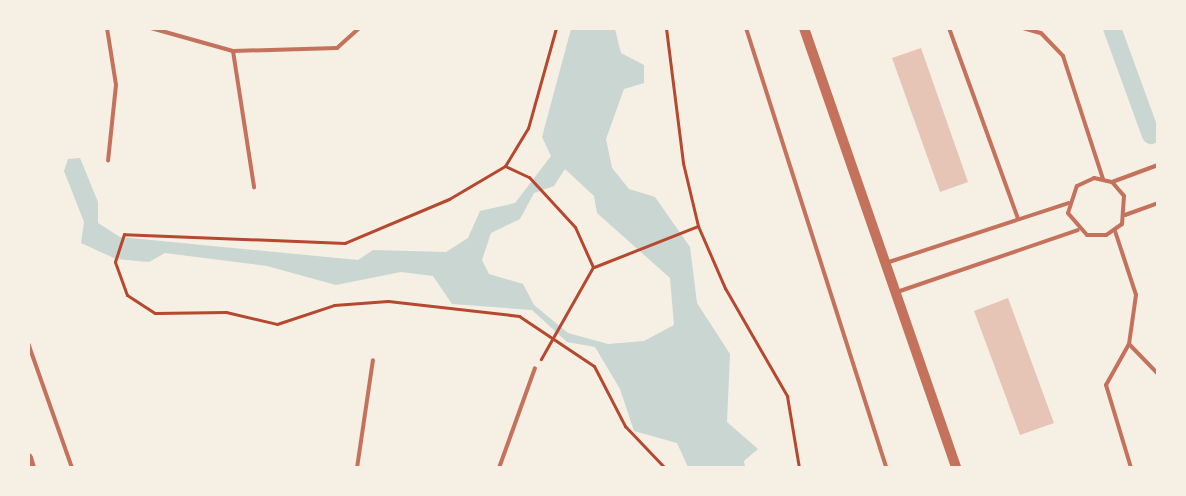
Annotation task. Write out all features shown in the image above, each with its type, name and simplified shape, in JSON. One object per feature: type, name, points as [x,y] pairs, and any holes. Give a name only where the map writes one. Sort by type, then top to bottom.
[{"type":"street","points":[[804,28],[956,468]]},
{"type":"street","points":[[28,459],[31,468]]},
{"type":"lane","points":[[107,28],[116,85],[108,161]]},
{"type":"lane","points":[[151,28],[233,51],[337,48],[358,28]]},
{"type":"lane","points":[[746,28],[886,468]]},
{"type":"lane","points":[[949,28],[1018,219]]},
{"type":"lane","points":[[1023,28],[1041,33],[1063,56],[1103,179]]},
{"type":"lane","points":[[233,51],[254,187]]},
{"type":"lane","points":[[1112,182],[1158,165]]},
{"type":"lane","points":[[886,264],[1068,203],[1085,181],[1103,179],[1112,182],[1124,196],[1125,215],[1115,231],[1096,237],[1078,230],[896,292]]},
{"type":"lane","points":[[1068,203],[1078,230]]},
{"type":"lane","points":[[1125,215],[1158,203]]},
{"type":"lane","points":[[1115,231],[1136,295],[1129,344],[1106,386],[1131,468]]},
{"type":"lane","points":[[28,343],[72,468]]},
{"type":"lane","points":[[1129,344],[1158,374]]},
{"type":"lane","points":[[357,468],[373,360]]},
{"type":"lane","points":[[499,468],[535,368]]},
{"type":"path","points":[[556,28],[528,128],[505,166],[449,199],[345,243],[124,234],[115,262],[127,295],[155,313],[226,312],[277,324],[334,305],[388,301],[445,305],[468,314],[499,312],[555,336],[594,366],[625,426],[665,468]]},
{"type":"path","points":[[666,28],[682,163],[698,226],[724,288],[787,396],[799,468]]},
{"type":"path","points":[[505,166],[529,177],[575,226],[593,267]]},
{"type":"path","points":[[535,368],[593,267],[632,255],[698,226]]},
{"type":"shaded area","points":[[571,29],[615,29],[621,53],[644,65],[644,83],[624,89],[606,139],[612,168],[629,189],[655,197],[690,247],[697,303],[730,354],[727,422],[758,449],[744,461],[745,467],[688,467],[677,443],[634,431],[620,389],[595,347],[567,342],[532,310],[452,304],[433,276],[401,272],[336,285],[267,266],[165,253],[149,262],[116,259],[81,243],[84,222],[64,171],[68,159],[80,158],[98,202],[98,223],[120,237],[358,260],[373,250],[446,252],[468,238],[480,211],[515,203],[551,156],[542,137]],"holes":[[[565,169],[594,196],[597,213],[670,278],[674,325],[644,341],[608,344],[568,333],[534,305],[523,284],[489,274],[482,260],[491,233],[520,219],[534,193],[554,186]]]},
{"type":"building","points":[[921,48],[968,182],[940,192],[892,58]]},
{"type":"building","points":[[1008,298],[1054,423],[1020,435],[974,311]]},
{"type":"waterway","points":[[1112,28],[1151,135]]}]
